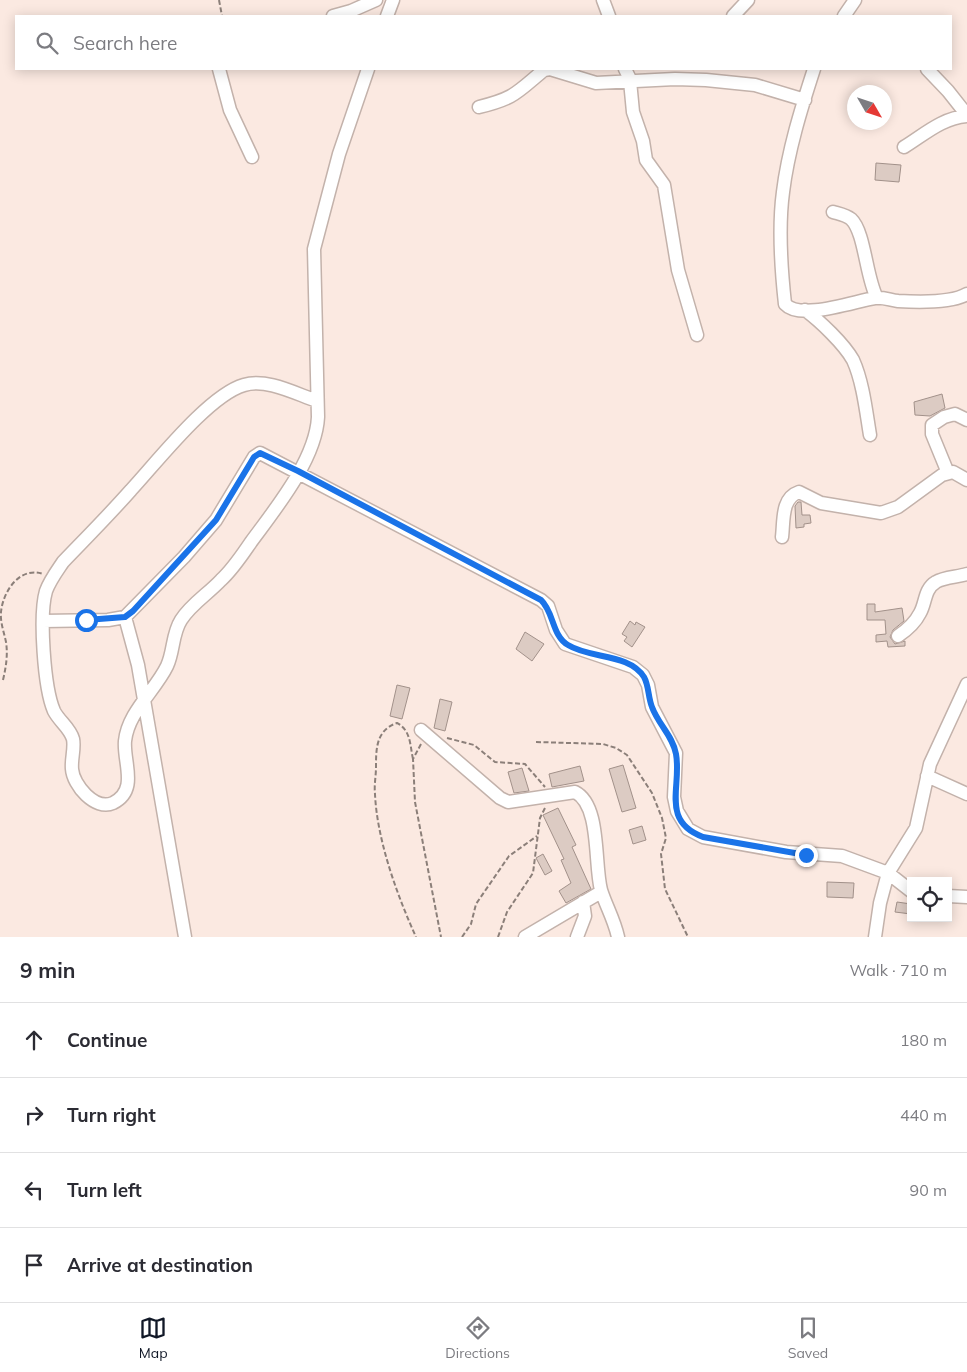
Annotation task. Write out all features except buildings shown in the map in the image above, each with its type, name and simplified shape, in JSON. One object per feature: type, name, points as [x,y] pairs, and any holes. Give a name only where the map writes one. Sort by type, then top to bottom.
[{"type":"street","points":[[337,15],[351,12],[376,0]]},
{"type":"street","points":[[387,15],[393,0]]},
{"type":"street","points":[[603,0],[609,15]]},
{"type":"street","points":[[734,15],[748,0]]},
{"type":"street","points":[[845,15],[855,0]]},
{"type":"street","points":[[218,70],[230,110],[252,157]]},
{"type":"street","points":[[317,401],[264,384],[244,384],[227,394],[203,413],[170,447],[63,562],[52,578],[44,599],[43,621],[52,705],[73,740],[72,771],[77,783],[96,803],[104,805],[112,803],[124,793],[129,774],[125,743],[126,735],[144,700],[166,668],[174,635],[180,620],[238,562],[276,510],[312,447],[317,431],[317,401],[314,249],[339,154],[368,70]]},
{"type":"street","points":[[479,107],[503,101],[515,95],[540,74],[548,70]]},
{"type":"street","points":[[553,70],[596,84],[708,75],[755,85],[806,100]]},
{"type":"street","points":[[625,70],[630,81],[633,112],[644,141],[646,160],[664,186],[678,270],[696,335]]},
{"type":"street","points":[[814,70],[790,152],[782,194],[781,263],[785,304],[792,310],[805,310],[840,307],[877,298],[899,301],[936,301],[959,298],[967,294]]},
{"type":"street","points":[[928,70],[948,91],[967,116]]},
{"type":"street","points":[[904,147],[950,118],[967,116]]},
{"type":"street","points":[[833,212],[846,215],[856,224],[871,288],[877,298]]},
{"type":"street","points":[[805,310],[828,329],[853,360],[865,406],[870,435]]},
{"type":"street","points":[[948,473],[931,430],[935,422],[961,413],[967,420]]},
{"type":"street","points":[[43,621],[108,620],[125,617],[184,557],[216,520],[256,454],[265,455],[541,600],[548,606],[556,630],[565,644],[633,667],[643,675],[648,685],[652,707],[676,753],[674,797],[677,811],[681,821],[695,834],[786,852],[842,856],[888,873],[907,887]]},
{"type":"street","points":[[782,537],[786,505],[793,494],[805,493],[821,503],[881,513],[898,507],[932,481],[948,473],[952,472],[967,480]]},
{"type":"street","points":[[898,636],[919,615],[926,594],[933,585],[940,580],[967,574]]},
{"type":"street","points":[[125,617],[132,638],[144,700],[185,937]]},
{"type":"street","points":[[875,937],[880,903],[888,873],[916,828],[927,776],[967,686]]},
{"type":"street","points":[[424,732],[500,798],[508,802],[575,792],[586,800],[592,820],[602,892],[612,914],[618,937]]},
{"type":"street","points":[[927,776],[967,794]]},
{"type":"street","points":[[526,937],[602,892]]},
{"type":"street","points":[[952,896],[967,897]]},
{"type":"street","points":[[577,937],[586,916],[583,902]]},
{"type":"path","points":[[219,0],[222,15]]},
{"type":"path","points":[[3,680],[7,652],[0,612],[11,586],[24,574],[41,573],[52,578]]},
{"type":"path","points":[[416,937],[393,878],[380,828],[375,796],[376,744],[380,735],[396,723],[405,728],[410,739],[415,802],[441,937]]},
{"type":"path","points":[[413,760],[424,732],[470,743],[496,762],[525,764],[551,795],[540,818],[534,873],[507,912],[498,937]]},
{"type":"path","points":[[536,742],[603,744],[616,748],[627,755],[652,793],[662,818],[666,838],[661,854],[665,889],[688,937]]},
{"type":"path","points":[[462,937],[472,924],[476,904],[509,856],[537,836]]},
{"type":"route","points":[[86,620],[108,620],[125,617],[133,611],[202,538],[225,508],[256,454],[260,453],[298,471],[541,600],[548,606],[556,630],[565,644],[633,667],[643,675],[648,685],[652,707],[674,746],[677,764],[674,797],[681,821],[688,829],[703,837],[806,855]]}]
